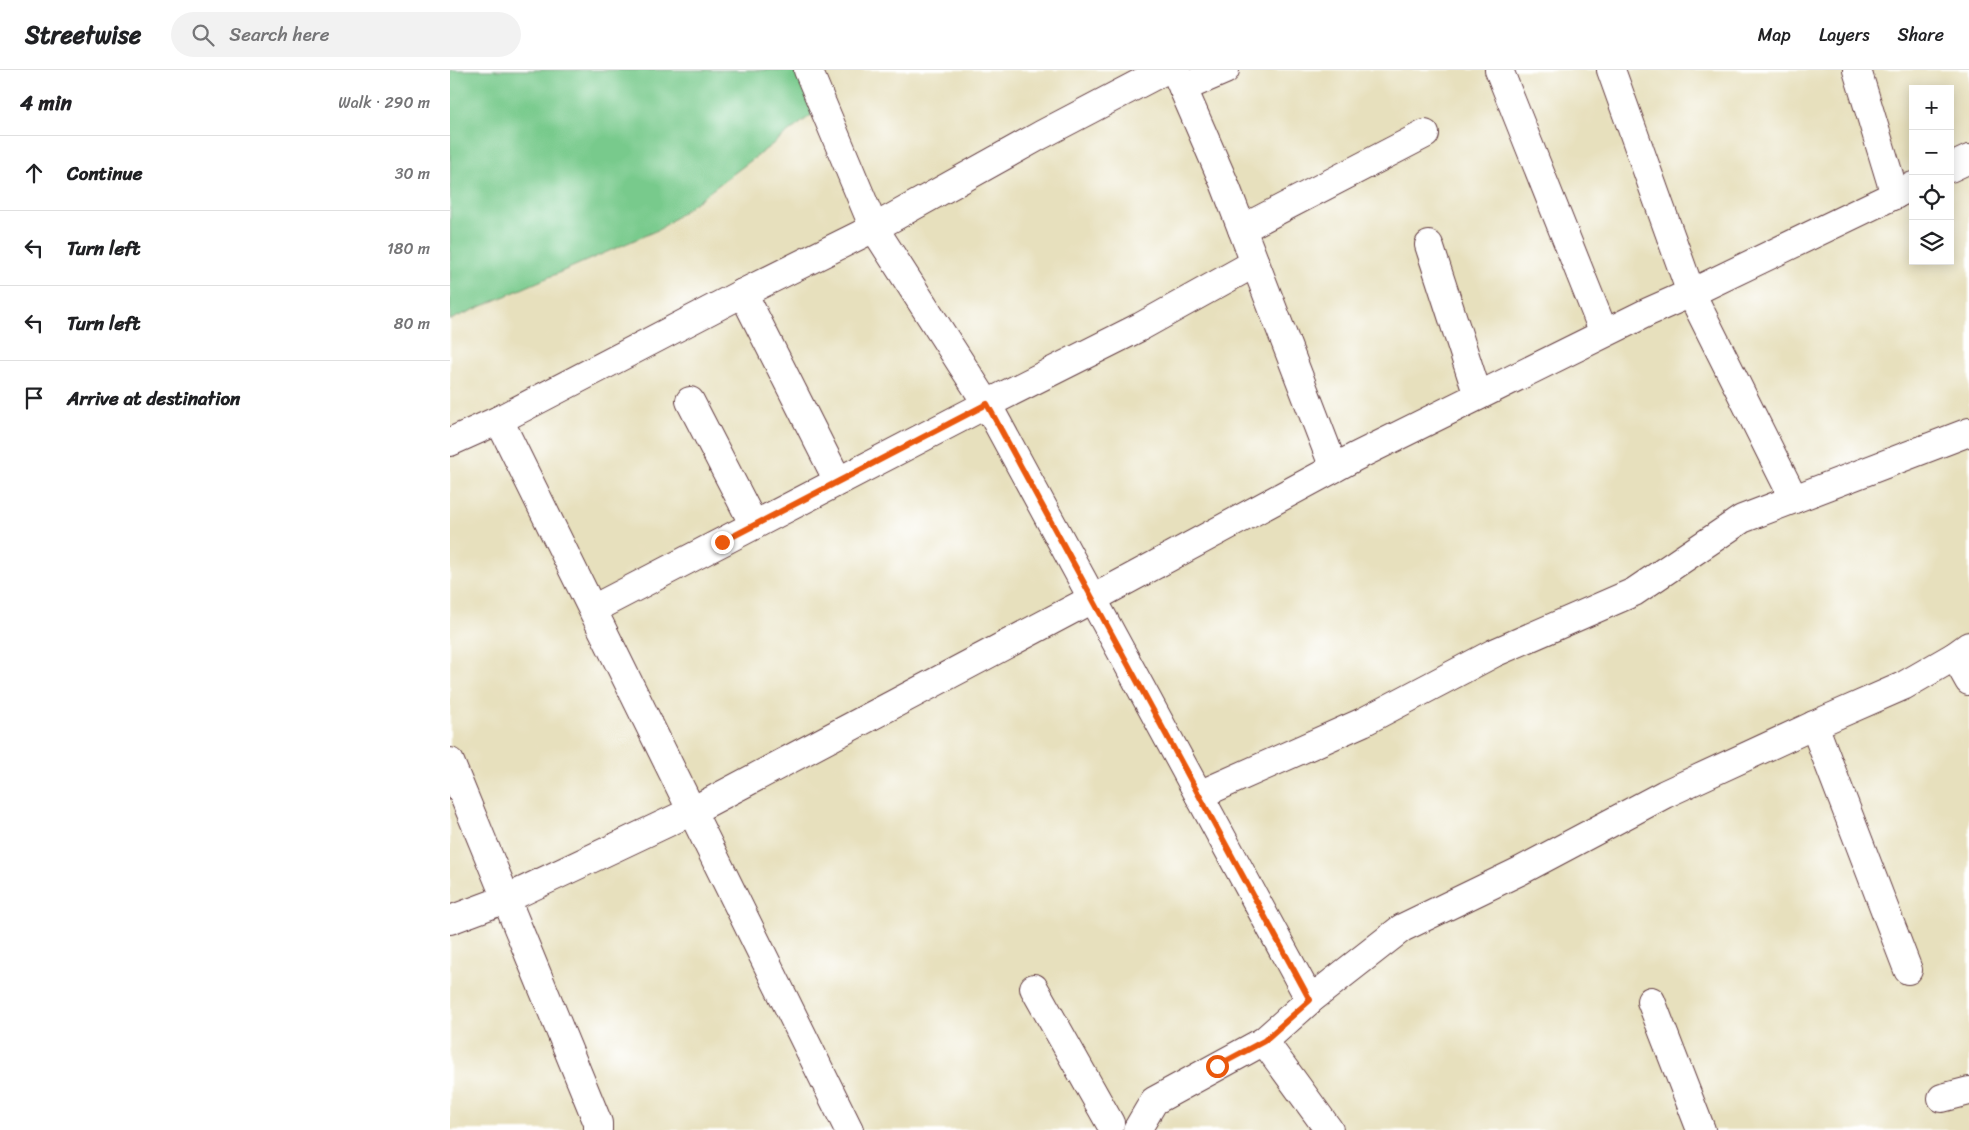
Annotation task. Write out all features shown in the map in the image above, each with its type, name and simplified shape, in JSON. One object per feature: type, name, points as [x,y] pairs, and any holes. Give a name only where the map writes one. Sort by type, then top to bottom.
[{"type":"street","points":[[808,70],[874,228],[987,404],[1310,1000]]},
{"type":"street","points":[[450,442],[499,420],[743,293],[874,228],[1041,135],[1175,76],[1225,70]]},
{"type":"street","points":[[1498,70],[1604,333]]},
{"type":"street","points":[[1611,70],[1691,293],[1794,499]]},
{"type":"street","points":[[450,920],[506,899],[692,811],[1092,599],[1334,468],[1604,333],[1904,190],[1857,70]]},
{"type":"street","points":[[1175,76],[1242,229],[1334,468]]},
{"type":"street","points":[[1242,229],[1425,134]]},
{"type":"street","points":[[1954,166],[1969,159]]},
{"type":"street","points":[[1429,245],[1478,396]]},
{"type":"street","points":[[593,609],[987,404],[1140,327],[1255,263]]},
{"type":"street","points":[[743,293],[838,481]]},
{"type":"street","points":[[690,401],[754,525]]},
{"type":"street","points":[[499,420],[849,1130]]},
{"type":"street","points":[[1198,796],[1363,722],[1494,653],[1634,592],[1742,519],[1969,432]]},
{"type":"street","points":[[1034,988],[1103,1127],[1264,1041],[1310,1000],[1402,928],[1520,871],[1665,794],[1814,725],[1904,686],[1962,651],[1969,681]]},
{"type":"street","points":[[1814,725],[1908,970]]},
{"type":"street","points":[[450,762],[506,899],[592,1128]]},
{"type":"street","points":[[1651,1001],[1701,1130]]},
{"type":"street","points":[[1264,1041],[1329,1130]]},
{"type":"street","points":[[1942,1098],[1969,1091]]},
{"type":"street","points":[[1137,1130],[1154,1100]]},
{"type":"green space","points":[[450,70],[814,70],[826,104],[660,229],[450,320]]},
{"type":"route","points":[[722,542],[987,404],[1310,1000],[1264,1041],[1217,1066]]}]
